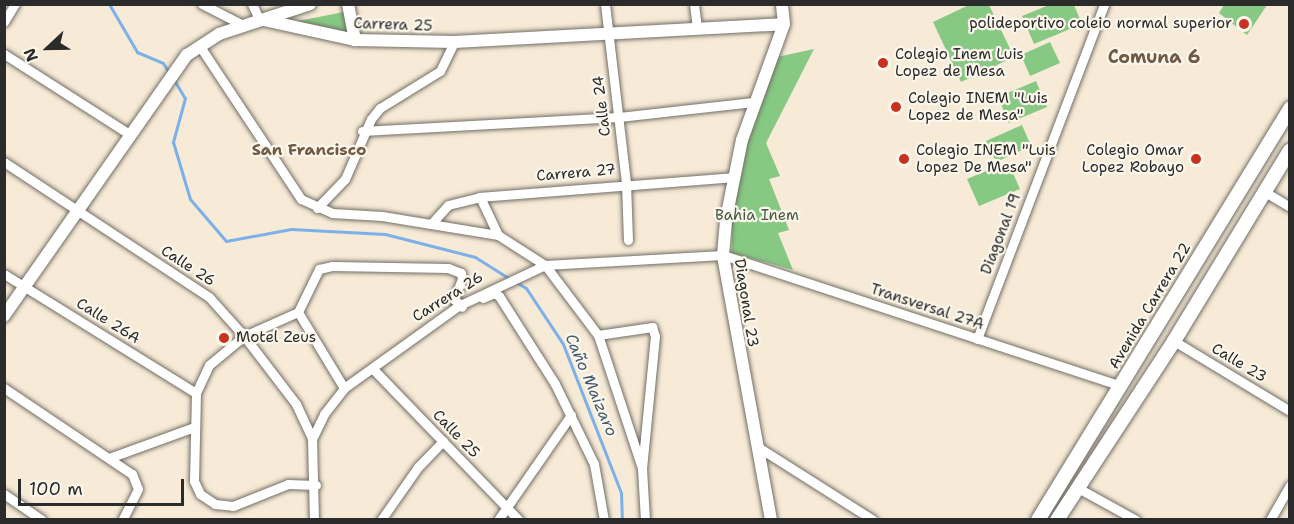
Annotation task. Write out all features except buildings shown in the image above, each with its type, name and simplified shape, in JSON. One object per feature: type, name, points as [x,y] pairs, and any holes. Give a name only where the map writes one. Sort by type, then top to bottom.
[{"type":"main road","name":"Avenida Carrera 22","points":[[1038,519],[1290,108]]},
{"type":"main road","points":[[1057,519],[1174,341],[1290,150]]},
{"type":"street","points":[[4,22],[15,4]]},
{"type":"street","points":[[202,4],[243,25]]},
{"type":"street","points":[[252,4],[259,19]]},
{"type":"street","points":[[4,316],[175,69],[199,45],[259,19],[310,4]]},
{"type":"street","points":[[348,4],[355,40]]},
{"type":"street","name":"Calle 24","points":[[606,4],[626,183],[628,240]]},
{"type":"street","points":[[694,4],[697,28]]},
{"type":"street","points":[[782,4],[784,24]]},
{"type":"street","name":"Diagonal 19","points":[[977,339],[1104,4]]},
{"type":"street","name":"Carrera 25","points":[[259,19],[355,40],[454,42],[784,24]]},
{"type":"street","name":"Diagonal 23","points":[[771,519],[723,255],[734,177],[753,102],[784,24]]},
{"type":"street","points":[[317,208],[345,179],[362,132],[380,108],[440,71],[454,42]]},
{"type":"street","points":[[199,45],[294,190],[317,208],[498,235],[545,265],[598,334],[642,468]]},
{"type":"street","points":[[4,54],[129,135]]},
{"type":"street","points":[[362,132],[619,117],[753,102]]},
{"type":"street","name":"Calle 26","points":[[4,162],[76,212],[209,297],[244,336],[296,404],[312,439]]},
{"type":"street","name":"Carrera 27","points":[[431,224],[448,205],[480,197],[626,183],[734,177]]},
{"type":"street","points":[[1265,192],[1290,207]]},
{"type":"street","points":[[480,197],[498,235]]},
{"type":"street","name":"Transversal 27A","points":[[723,255],[1121,386]]},
{"type":"street","name":"Carrera 26","points":[[312,439],[324,414],[344,388],[458,306],[492,286],[545,265],[723,255]]},
{"type":"street","points":[[316,485],[288,484],[234,506],[215,504],[200,495],[194,481],[196,393],[210,365],[244,336],[298,312],[319,269],[448,267],[461,273],[462,279],[453,299],[458,306],[464,307],[494,293],[505,307],[571,415],[594,464],[604,519]]},
{"type":"street","name":"Calle 26A","points":[[4,273],[196,393]]},
{"type":"street","points":[[298,312],[344,388]]},
{"type":"street","points":[[598,334],[652,327],[656,336],[642,468],[645,519]]},
{"type":"street","name":"Calle 23","points":[[1174,341],[1290,411]]},
{"type":"street","name":"Calle 25","points":[[373,369],[519,519]]},
{"type":"street","points":[[4,387],[132,474],[138,489],[122,519]]},
{"type":"street","points":[[498,519],[571,415]]},
{"type":"street","points":[[110,458],[194,427]]},
{"type":"street","points":[[312,439],[316,485],[314,519]]},
{"type":"street","points":[[381,519],[418,467],[443,441]]},
{"type":"street","points":[[758,447],[873,519]]},
{"type":"street","points":[[1270,519],[1290,485]]},
{"type":"street","points":[[1078,488],[1136,519]]},
{"type":"street","points":[[4,494],[42,519]]},
{"type":"green space","points":[[969,5],[989,5],[1014,57],[961,82],[933,22]]},
{"type":"green space","points":[[1049,5],[1074,5],[1082,24],[1034,44],[1022,16]]},
{"type":"green space","name":"polideportivo coleio normal superior","points":[[1224,5],[1267,5],[1247,35],[1219,13]]},
{"type":"green space","points":[[344,12],[349,35],[288,23]]},
{"type":"green space","points":[[1050,42],[1060,63],[1030,76],[1021,55]]},
{"type":"green space","name":"Bahia Inem","points":[[814,49],[766,143],[780,176],[769,179],[789,230],[778,233],[793,270],[732,253],[732,221],[746,140],[777,57]]},
{"type":"green space","points":[[1036,81],[1047,107],[1009,123],[998,97]]},
{"type":"green space","points":[[1022,125],[1031,146],[996,162],[986,141]]},
{"type":"green space","points":[[1008,162],[1020,189],[979,206],[967,179]]},
{"type":"waterway","name":"Caño Maizaro","points":[[109,4],[137,52],[163,63],[170,74]]},
{"type":"waterway","name":"Caño Maizaro","points":[[174,80],[185,98],[173,142],[190,199],[226,241],[291,229],[385,234],[475,257],[510,279]]},
{"type":"waterway","name":"Caño Maizaro","points":[[516,282],[526,288],[563,344],[621,493],[622,520]]},
{"type":"place","name":"polideportivo coleio normal superior","points":[[1244,24]]},
{"type":"place","name":"Colegio Inem Luis Lopez de Mesa","points":[[883,63]]},
{"type":"place","name":"Colegio INEM \"Luis Lopez de Mesa\"","points":[[896,107]]},
{"type":"place","name":"Colegio INEM \"Luis Lopez De Mesa\"","points":[[904,159]]},
{"type":"place","name":"Colegio Omar Lopez Robayo","points":[[1196,159]]},
{"type":"place","name":"Motel Zeus","points":[[224,338]]},
{"type":"district","name":"Comuna 6","points":[[1154,57]]},
{"type":"district","name":"San Francisco","points":[[309,150]]}]
